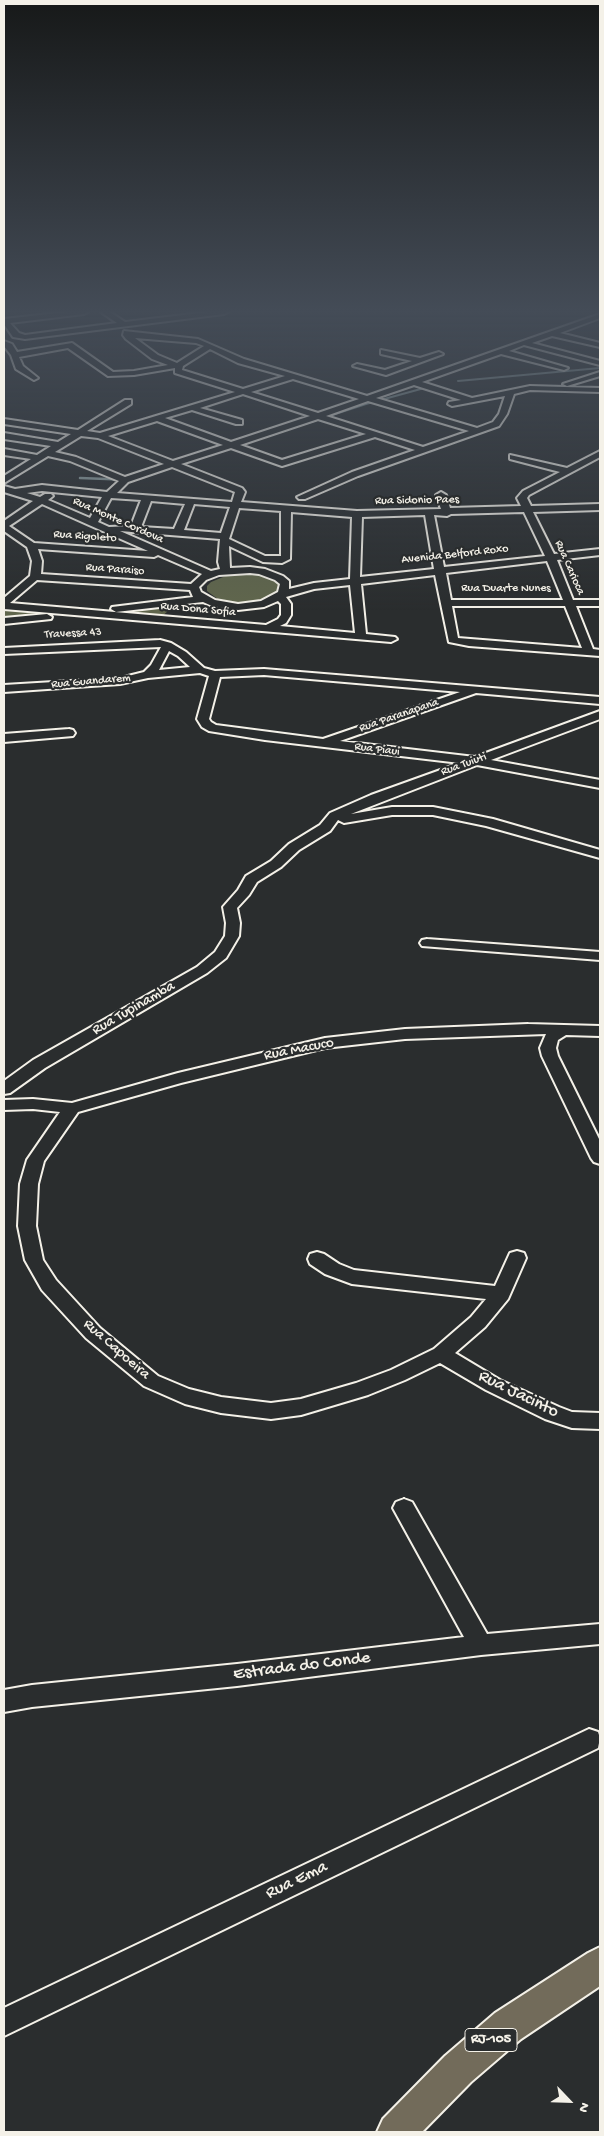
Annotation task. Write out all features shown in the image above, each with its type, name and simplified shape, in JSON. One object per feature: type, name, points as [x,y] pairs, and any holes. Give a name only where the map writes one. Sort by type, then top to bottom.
[{"type":"main road","name":"RJ-105","points":[[396,2132],[458,2069],[508,2026],[600,1964]]},
{"type":"street","points":[[4,480],[113,412]]},
{"type":"street","points":[[100,436],[175,412]]},
{"type":"street","points":[[205,412],[239,422]]},
{"type":"street","points":[[305,412],[424,450]]},
{"type":"street","points":[[286,509],[286,557],[282,560],[262,559],[224,538],[96,525],[109,495],[124,481],[180,466],[339,412]]},
{"type":"street","points":[[411,412],[475,430]]},
{"type":"street","points":[[302,497],[334,482],[475,430],[492,426],[500,420],[503,412]]},
{"type":"street","points":[[156,418],[282,463],[376,434]]},
{"type":"street","points":[[4,421],[100,436],[239,490],[240,492],[224,538],[223,562],[225,570]]},
{"type":"street","points":[[4,436],[59,445]]},
{"type":"street","points":[[4,452],[73,459],[124,481]]},
{"type":"street","points":[[513,457],[568,471],[600,454]]},
{"type":"street","points":[[4,468],[19,471]]},
{"type":"street","name":"Rua Carioca","points":[[568,471],[523,496],[527,510],[594,653]]},
{"type":"street","name":"Rua Sidonio Paes","points":[[16,492],[36,488],[190,502],[357,514],[447,513],[600,507]]},
{"type":"street","name":"Rua Monte Cordova","points":[[4,489],[42,501],[210,574]]},
{"type":"street","points":[[4,604],[35,577],[37,562],[32,546],[4,526],[57,490]]},
{"type":"street","points":[[441,495],[447,513]]},
{"type":"street","points":[[135,529],[147,498]]},
{"type":"street","points":[[178,532],[190,502]]},
{"type":"street","name":"Rua Duarte Nunes","points":[[429,513],[445,603],[600,603]]},
{"type":"street","points":[[357,514],[358,560],[355,583],[361,637]]},
{"type":"street","name":"Rua Rigoleto","points":[[32,546],[166,555]]},
{"type":"street","name":"Avenida Belford Roxo","points":[[4,621],[203,599],[212,603],[238,607],[264,604],[283,594],[314,586],[355,583],[438,570],[600,552]]},
{"type":"street","points":[[203,599],[196,594],[194,587],[197,582],[210,574],[225,570],[261,571],[279,578],[286,615],[282,621],[267,629]]},
{"type":"street","name":"Rua Paraiso","points":[[35,577],[194,587]]},
{"type":"street","points":[[283,594],[355,583]]},
{"type":"street","points":[[186,601],[159,620],[144,644],[167,645],[182,654],[200,670]]},
{"type":"street","points":[[445,603],[453,640],[457,642],[594,653]]},
{"type":"street","name":"Rua Dona Sofia","points":[[4,604],[159,620],[391,639]]},
{"type":"street","name":"Travessa 43","points":[[4,651],[144,644]]},
{"type":"street","name":"Rua Guandarem","points":[[4,689],[100,683],[148,675],[156,667],[167,645]]},
{"type":"street","points":[[148,675],[200,670],[215,674],[264,672],[600,700]]},
{"type":"street","name":"Rua Piaui","points":[[215,674],[203,719],[206,724],[222,730],[477,761],[600,784]]},
{"type":"street","name":"Rua Paranapana","points":[[322,743],[477,690]]},
{"type":"street","name":"Rua Tuiuti","points":[[230,907],[244,892],[251,879],[276,864],[294,848],[325,828],[330,820],[344,811],[600,715]]},
{"type":"street","points":[[4,738],[69,733]]},
{"type":"street","points":[[330,820],[392,811],[433,811],[488,822],[600,854]]},
{"type":"street","name":"Rua Tupinamba","points":[[4,1089],[39,1064],[202,970],[222,955],[232,936],[233,923],[230,907]]},
{"type":"street","points":[[426,943],[600,956]]},
{"type":"street","name":"Rua Macuco","points":[[4,1105],[33,1104],[72,1108],[178,1078],[325,1043],[405,1034],[528,1029],[600,1031]]},
{"type":"street","points":[[562,1030],[551,1038],[548,1048],[550,1056],[600,1158]]},
{"type":"street","name":"Rua Capoeira","points":[[72,1108],[36,1160],[29,1184],[27,1226],[34,1260],[49,1285],[93,1333],[151,1381],[185,1396],[221,1405],[271,1411],[301,1407],[361,1389],[398,1375],[441,1354],[478,1322],[501,1294],[517,1258]]},
{"type":"street","points":[[317,1259],[332,1269],[352,1276],[501,1294]]},
{"type":"street","name":"Rua Jacinto","points":[[441,1354],[493,1385],[552,1413],[572,1420],[600,1421]]},
{"type":"street","points":[[404,1508],[481,1645]]},
{"type":"street","name":"Estrada do Conde","points":[[4,1701],[32,1696],[237,1675],[481,1645],[600,1634]]},
{"type":"street","name":"Rua Ema","points":[[4,2022],[589,1740]]},
{"type":"green space","points":[[240,573],[263,575],[272,578],[279,582],[282,587],[281,592],[267,600],[243,604],[219,600],[207,591],[207,586],[211,582],[228,575]]},
{"type":"green space","points":[[176,604],[160,618],[79,613]]},
{"type":"green space","points":[[4,609],[79,613],[4,619]]},
{"type":"waterway","points":[[237,446],[342,412]]},
{"type":"waterway","points":[[163,470],[213,453]]},
{"type":"waterway","points":[[80,478],[133,480],[167,469]]}]
